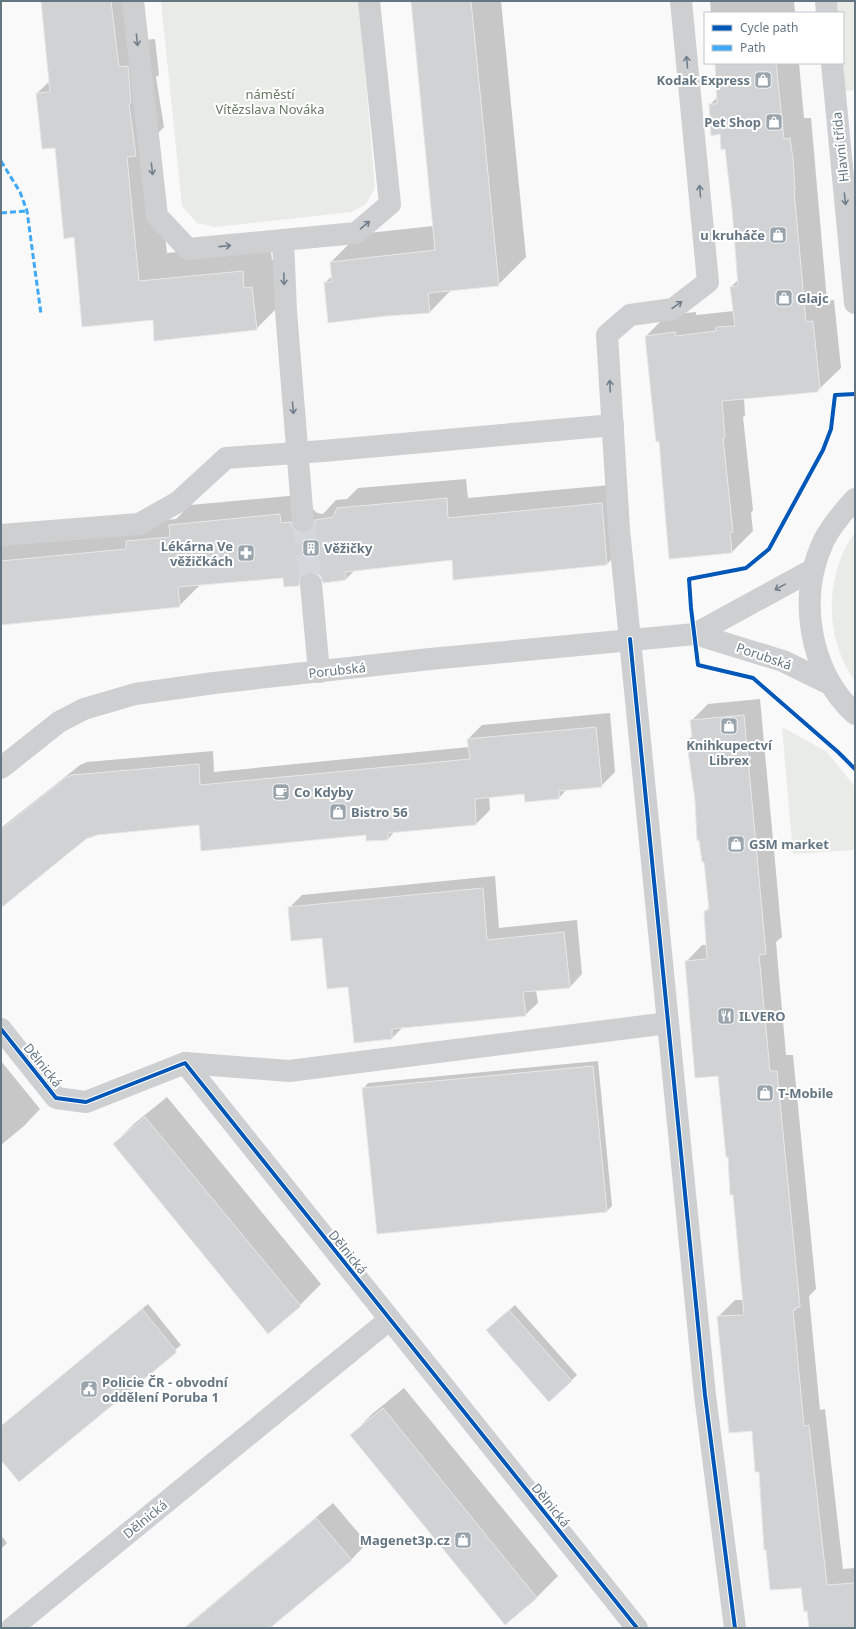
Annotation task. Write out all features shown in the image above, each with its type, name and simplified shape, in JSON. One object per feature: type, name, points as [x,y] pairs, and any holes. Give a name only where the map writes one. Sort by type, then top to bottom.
[{"type":"street","points":[[132,1],[157,216],[188,249],[356,233],[390,204],[370,1]]},
{"type":"street","points":[[681,1],[708,282],[673,309],[630,314],[607,335],[619,529],[705,1395],[735,1628]]},
{"type":"street","points":[[826,1],[827,12]]},
{"type":"street","name":"Hlavní třída","points":[[832,64],[855,303]]},
{"type":"street","points":[[283,240],[286,311],[303,521]]},
{"type":"street","points":[[1,535],[139,524],[178,502],[226,458],[297,453],[613,424]]},
{"type":"street","points":[[855,499],[840,515],[824,540],[814,568],[810,598],[811,628],[818,657],[830,684],[848,708],[855,714]]},
{"type":"street","name":"Porubská","points":[[695,634],[814,568]]},
{"type":"street","points":[[311,584],[319,672]]},
{"type":"street","name":"Porubská","points":[[1,768],[59,722],[84,710],[135,694],[319,672],[630,639],[695,634],[783,661],[830,684]]},
{"type":"street","points":[[185,1063],[289,1071],[668,1023]]},
{"type":"street","name":"Dělnická","points":[[1,1029],[56,1098],[86,1102],[185,1063],[389,1320],[637,1628]]},
{"type":"street","name":"Dělnická","points":[[12,1628],[389,1320]]},
{"type":"green space","name":"náměstí Vítězslava Nováka","points":[[161,1],[359,1],[375,188],[366,204],[351,212],[215,227],[197,223],[182,206]]},
{"type":"green space","points":[[837,1],[855,1],[855,90],[845,91],[843,64],[844,12],[838,12]]},
{"type":"green space","points":[[855,532],[855,681],[839,650],[832,617],[832,600],[838,567],[845,548]]},
{"type":"green space","points":[[782,727],[827,752],[855,787],[855,850],[793,854]]},
{"type":"building","points":[[41,1],[111,1],[119,67],[128,66],[131,103],[129,104],[136,156],[127,157],[139,281],[243,271],[244,288],[252,287],[257,330],[154,341],[153,320],[82,327],[74,237],[64,239],[55,148],[42,149],[36,93],[50,92]]},
{"type":"building","points":[[411,1],[471,1],[499,286],[428,293],[430,313],[386,316],[328,323],[324,282],[332,282],[330,262],[435,250]]},
{"type":"building","points":[[715,64],[776,64],[784,139],[790,138],[793,159],[794,190],[806,322],[813,321],[820,389],[818,392],[722,401],[725,437],[723,438],[733,532],[730,532],[732,553],[669,559],[659,441],[656,442],[645,336],[675,332],[676,336],[716,331],[716,327],[735,326],[730,287],[738,286],[732,209],[725,149],[721,150],[720,134],[711,136],[709,104],[717,104]]},
{"type":"building","points":[[447,498],[448,518],[602,503],[607,565],[453,580],[452,560],[345,572],[346,580],[323,583],[321,577],[317,573],[309,572],[300,578],[299,586],[284,587],[283,578],[178,587],[180,607],[1,625],[1,561],[126,549],[126,541],[170,537],[169,525],[280,514],[281,523],[291,522],[293,528],[297,532],[304,533],[310,531],[314,527],[315,520],[333,517],[337,508]]},
{"type":"building","points":[[744,715],[766,954],[759,955],[770,1071],[777,1071],[800,1307],[793,1310],[804,1426],[809,1425],[827,1585],[855,1583],[855,1628],[809,1628],[807,1611],[804,1612],[801,1588],[770,1590],[766,1550],[764,1550],[759,1472],[755,1472],[752,1431],[729,1433],[717,1316],[744,1315],[733,1195],[730,1195],[728,1157],[726,1157],[718,1076],[695,1078],[685,961],[707,959],[704,911],[709,910],[704,862],[702,862],[699,840],[697,841],[695,800],[688,752],[691,752],[689,738],[692,737],[690,720]]},
{"type":"building","points":[[596,727],[602,787],[559,791],[559,799],[525,802],[524,794],[475,799],[476,825],[388,833],[388,840],[366,841],[366,835],[201,851],[199,825],[97,835],[86,839],[1,908],[1,830],[65,778],[72,775],[199,764],[200,785],[470,759],[467,739]]},
{"type":"building","points":[[483,888],[487,940],[564,932],[570,988],[523,992],[526,1016],[392,1029],[392,1039],[354,1043],[348,987],[327,989],[322,938],[291,941],[288,907]]},
{"type":"building","points":[[593,1066],[607,1212],[377,1234],[362,1088]]},
{"type":"building","points":[[145,1117],[301,1306],[268,1334],[113,1144]]},
{"type":"building","name":"Policie ČR - obvodní oddělení Poruba 1","points":[[142,1309],[177,1352],[19,1482],[1,1460],[1,1426]]},
{"type":"building","points":[[509,1310],[572,1381],[549,1402],[486,1330]]},
{"type":"building","points":[[383,1408],[537,1598],[505,1625],[350,1435]]},
{"type":"building","points":[[316,1518],[352,1560],[270,1628],[185,1628]]},
{"type":"tunnel","points":[[303,521],[311,584]]},
{"type":"marked path","points":[[1,161],[20,192],[27,211],[41,314]]},
{"type":"marked path","points":[[1,213],[27,211]]},
{"type":"cycle path","points":[[855,394],[835,395],[831,429],[823,450],[769,549],[746,568],[689,579],[698,665],[753,678],[838,752],[855,769]]},
{"type":"cycle path","points":[[630,639],[705,1395],[735,1628]]},
{"type":"cycle path","points":[[1,1029],[56,1098],[86,1102],[185,1063],[637,1628]]},
{"type":"place","name":"Kodak Express","points":[[763,80]]},
{"type":"place","name":"Pet Shop","points":[[774,122]]},
{"type":"place","name":"u kruháče","points":[[778,235]]},
{"type":"place","name":"Glajc","points":[[784,298]]},
{"type":"place","name":"Věžičky","points":[[311,548]]},
{"type":"place","name":"Lékárna Ve věžičkách","points":[[246,553]]},
{"type":"place","name":"Knihkupectví Librex","points":[[729,726]]},
{"type":"place","name":"Co Kdyby","points":[[281,792]]},
{"type":"place","name":"Bistro 56","points":[[338,812]]},
{"type":"place","name":"GSM market","points":[[736,844]]},
{"type":"place","name":"ILVERO","points":[[726,1016]]},
{"type":"place","name":"T-Mobile","points":[[765,1093]]},
{"type":"place","name":"Policie ČR - obvodní oddělení Poruba 1","points":[[89,1389]]},
{"type":"place","name":"Magenet3p.cz","points":[[463,1540]]}]
